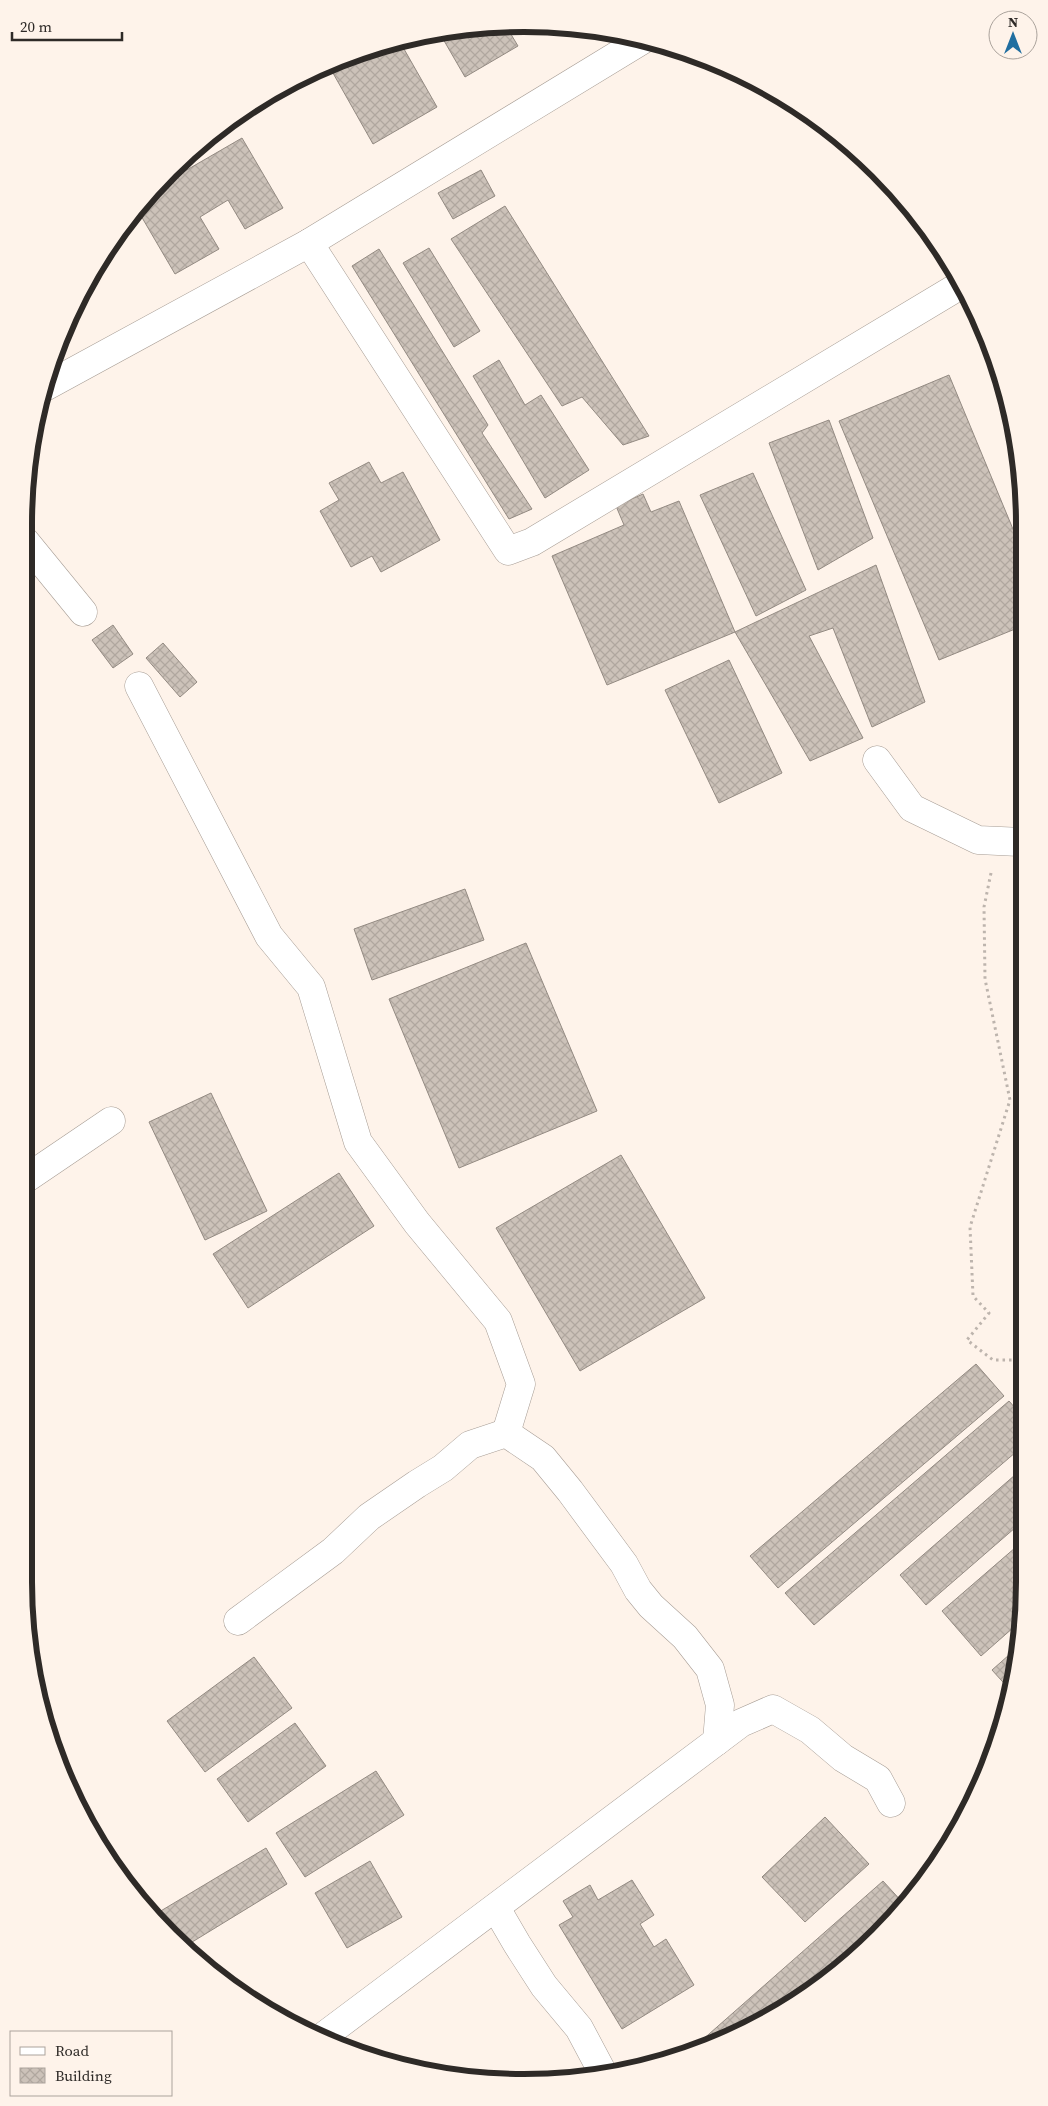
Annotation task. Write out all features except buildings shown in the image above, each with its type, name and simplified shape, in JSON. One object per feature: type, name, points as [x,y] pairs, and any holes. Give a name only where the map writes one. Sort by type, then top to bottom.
[{"type":"street","points":[[54,382],[309,243],[634,45]]},
{"type":"street","points":[[309,243],[508,551],[532,542],[955,288]]},
{"type":"street","points":[[32,550],[83,612]]},
{"type":"street","points":[[139,686],[269,936],[311,987],[358,1142],[417,1223],[498,1321],[521,1384],[506,1433]]},
{"type":"street","points":[[877,760],[912,808],[978,840],[1010,841]]},
{"type":"street","points":[[32,1175],[111,1121]]},
{"type":"street","points":[[238,1621],[333,1551],[369,1517],[443,1468],[470,1445],[506,1433]]},
{"type":"street","points":[[506,1433],[543,1458],[624,1564],[650,1606],[685,1637],[710,1669],[720,1706],[717,1741]]},
{"type":"street","points":[[329,2033],[741,1722],[773,1709],[810,1730],[843,1758],[878,1779],[891,1804]]},
{"type":"street","points":[[496,1908],[516,1944],[544,1986],[579,2028],[600,2067]]},
{"type":"path","points":[[1010,841],[984,907],[985,979],[1010,1100],[970,1227],[973,1296],[989,1313],[967,1340],[994,1360],[1016,1360]]}]
